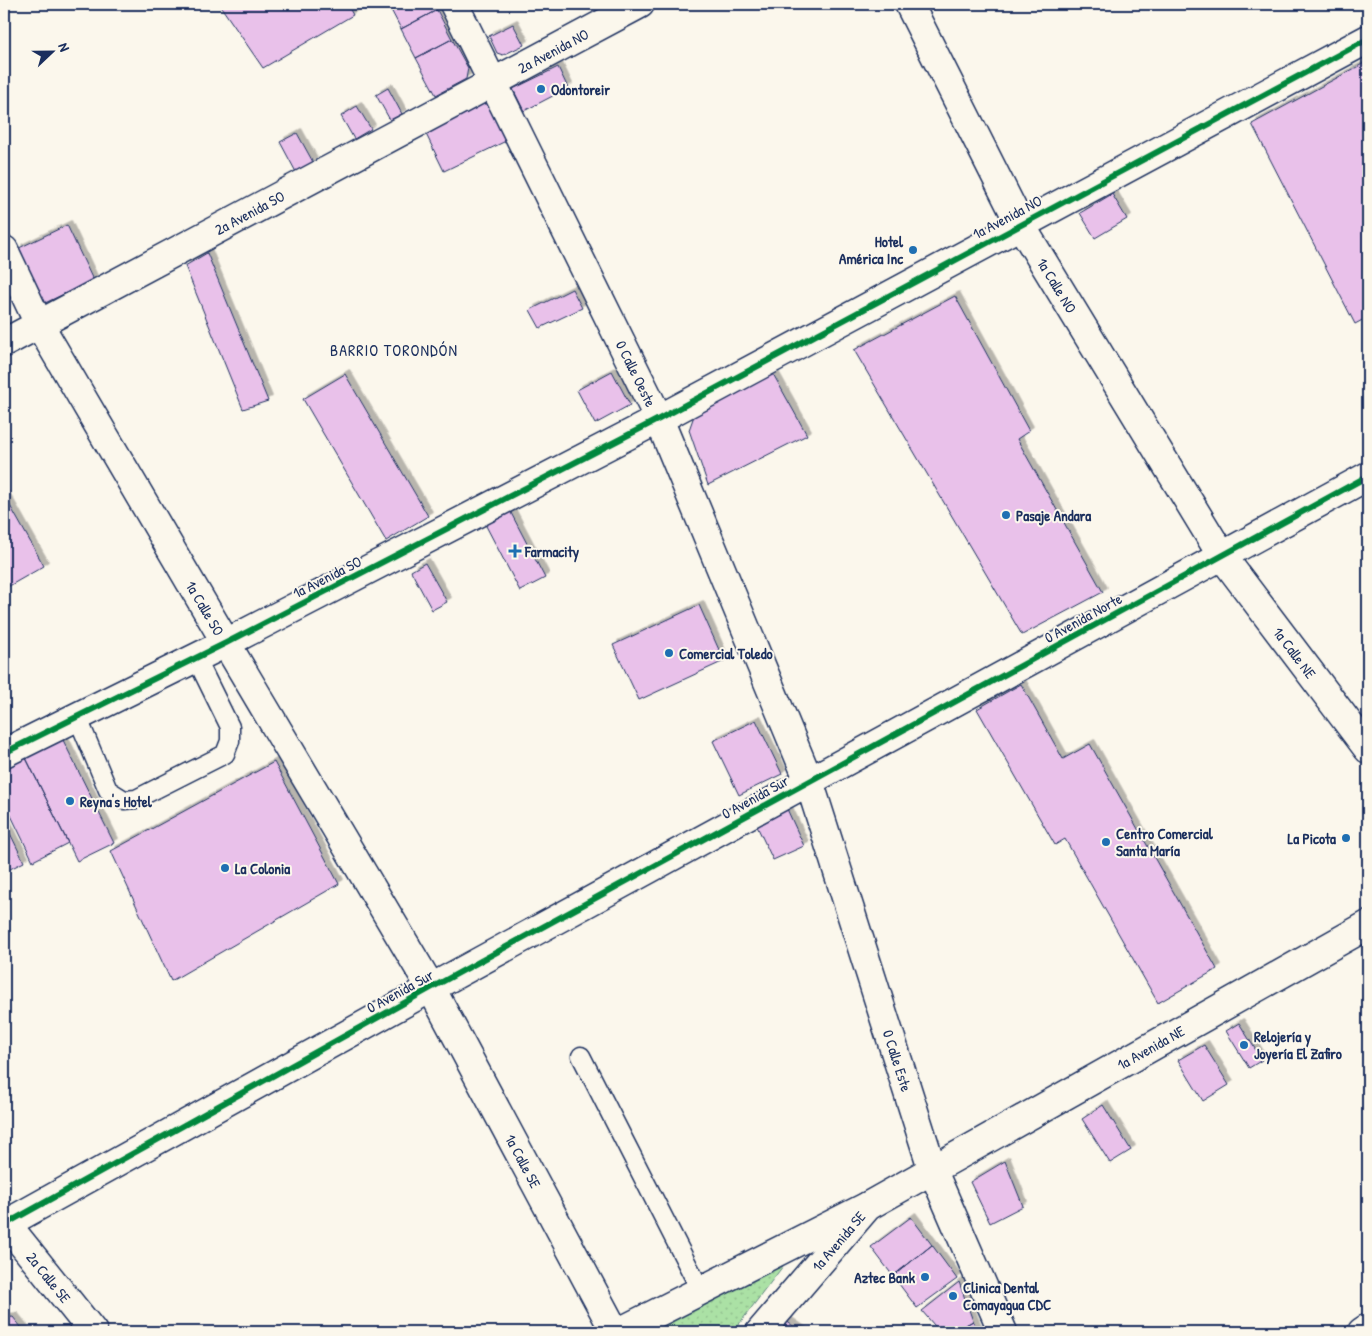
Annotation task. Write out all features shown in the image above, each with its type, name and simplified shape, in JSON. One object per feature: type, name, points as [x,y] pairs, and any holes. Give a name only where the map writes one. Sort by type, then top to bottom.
[{"type":"street","name":"0 Calle Oeste","points":[[454,4],[659,419],[808,781]]},
{"type":"street","name":"2a Avenida NO","points":[[493,81],[640,4]]},
{"type":"street","name":"1a Calle NO","points":[[909,4],[1020,224],[1222,556]]},
{"type":"street","name":"1a Avenida NO","points":[[659,419],[1368,39]]},
{"type":"street","name":"2a Avenida SO","points":[[4,343],[493,81]]},
{"type":"street","name":"1a Calle SO","points":[[4,250],[39,324],[431,988]]},
{"type":"street","name":"1a Avenida SO","points":[[4,752],[226,643],[659,419]]},
{"type":"street","name":"0 Avenida Norte","points":[[808,781],[1368,476]]},
{"type":"street","name":"1a Calle NE","points":[[1222,556],[1368,749]]},
{"type":"street","name":"0 Avenida Sur","points":[[4,1223],[808,781]]},
{"type":"street","name":"0 Calle Este","points":[[808,781],[933,1171],[1003,1332]]},
{"type":"street","name":"1a Avenida NE","points":[[933,1171],[1368,925]]},
{"type":"street","name":"1a Calle SE","points":[[431,988],[614,1332]]},
{"type":"street","name":"1a Avenida SE","points":[[760,1332],[868,1206],[933,1171]]},
{"type":"street","points":[[619,1332],[868,1206]]},
{"type":"street","name":"2a Calle SE","points":[[4,1223],[93,1332]]},
{"type":"street","points":[[1362,1332],[1368,1328]]},
{"type":"lane","points":[[77,716],[108,790],[124,800],[136,799],[225,754],[230,741],[230,727],[196,658]]},
{"type":"lane","points":[[580,1056],[701,1291]]},
{"type":"green space","points":[[802,1241],[733,1332],[639,1332]]},
{"type":"building","points":[[219,4],[347,4],[353,15],[263,68]]},
{"type":"building","points":[[393,4],[434,4],[437,10],[401,29],[389,6]]},
{"type":"building","points":[[437,10],[452,39],[416,58],[401,29]]},
{"type":"building","points":[[513,24],[524,45],[503,55],[497,53],[489,36]]},
{"type":"building","points":[[452,39],[468,68],[466,79],[436,95],[416,58]]},
{"type":"building","points":[[1368,61],[1368,317],[1355,324],[1252,124]]},
{"type":"building","name":"Odontoreir","points":[[558,67],[568,88],[524,111],[513,89]]},
{"type":"building","points":[[388,88],[402,114],[390,120],[376,95]]},
{"type":"building","points":[[488,100],[508,140],[444,171],[425,132]]},
{"type":"building","points":[[357,106],[371,129],[354,139],[341,116]]},
{"type":"building","points":[[297,133],[313,162],[296,172],[280,142]]},
{"type":"building","points":[[1112,194],[1127,219],[1095,238],[1080,213]]},
{"type":"building","points":[[67,225],[93,280],[43,304],[17,249]]},
{"type":"building","points":[[207,253],[268,401],[243,409],[185,266]]},
{"type":"building","points":[[572,289],[582,308],[540,328],[530,310]]},
{"type":"building","name":"Pasaje Andara","points":[[955,296],[1029,431],[1017,439],[1103,592],[1022,635],[854,350]]},
{"type":"building","points":[[612,371],[630,405],[595,424],[577,390]]},
{"type":"building","points":[[772,372],[807,435],[708,485],[689,430],[696,410]]},
{"type":"building","points":[[345,374],[428,516],[386,541],[303,399]]},
{"type":"building","points":[[4,495],[44,566],[4,589]]},
{"type":"building","name":"Farmacity","points":[[510,511],[545,578],[520,591],[485,524]]},
{"type":"building","points":[[425,563],[447,602],[432,610],[411,571]]},
{"type":"building","name":"Comercial Toledo","points":[[699,605],[724,661],[639,700],[613,645]]},
{"type":"building","name":"Centro Comercial Santa María","points":[[1021,684],[1063,759],[1090,744],[1217,969],[1158,1003],[1065,839],[1055,845],[977,709]]},
{"type":"building","points":[[756,720],[782,774],[739,795],[713,741]]},
{"type":"building","name":"Reyna's Hotel","points":[[63,740],[114,843],[77,861],[26,758]]},
{"type":"building","points":[[26,758],[68,843],[33,861],[4,801],[4,769]]},
{"type":"building","name":"La Colonia","points":[[274,762],[339,884],[171,981],[111,851]]},
{"type":"building","points":[[787,809],[804,846],[773,860],[756,824]]},
{"type":"building","points":[[4,821],[24,862],[4,872]]},
{"type":"building","name":"Relojería y Joyería El Zafiro","points":[[1239,1023],[1262,1060],[1249,1068],[1226,1031]]},
{"type":"building","points":[[1204,1045],[1229,1085],[1203,1101],[1178,1060]]},
{"type":"building","points":[[1103,1105],[1131,1150],[1110,1163],[1082,1119]]},
{"type":"building","points":[[1005,1161],[1023,1206],[990,1223],[970,1182]]},
{"type":"building","points":[[911,1217],[932,1245],[893,1276],[871,1247]]},
{"type":"building","name":"Aztec Bank","points":[[932,1245],[957,1279],[917,1308],[893,1276]]},
{"type":"building","name":"Clinica Dental Comayagua CDC","points":[[959,1282],[973,1321],[953,1332],[940,1332],[922,1311]]},
{"type":"building","points":[[13,1317],[25,1332],[4,1332],[4,1318]]},
{"type":"building","points":[[786,1321],[802,1332],[779,1332]]},
{"type":"building","points":[[973,1321],[978,1332],[953,1332]]},
{"type":"cycle path","points":[[4,753],[226,643],[659,419],[1368,39]]},
{"type":"cycle path","points":[[4,1225],[431,988],[1368,476]]},
{"type":"place","name":"Odontoreir","points":[[541,89]]},
{"type":"place","name":"Hotel América Inc","points":[[913,250]]},
{"type":"place","name":"Pasaje Andara","points":[[1006,515]]},
{"type":"place","name":"Farmacity","points":[[515,551]]},
{"type":"place","name":"Comercial Toledo","points":[[669,653]]},
{"type":"place","name":"Reyna's Hotel","points":[[70,801]]},
{"type":"place","name":"La Picota","points":[[1346,838]]},
{"type":"place","name":"Centro Comercial Santa María","points":[[1106,842]]},
{"type":"place","name":"La Colonia","points":[[225,868]]},
{"type":"place","name":"Relojería y Joyería El Zafiro","points":[[1244,1045]]},
{"type":"place","name":"Aztec Bank","points":[[925,1277]]},
{"type":"place","name":"Clinica Dental Comayagua CDC","points":[[953,1296]]},
{"type":"district","name":"BARRIO TORONDÓN","points":[[394,350]]}]
